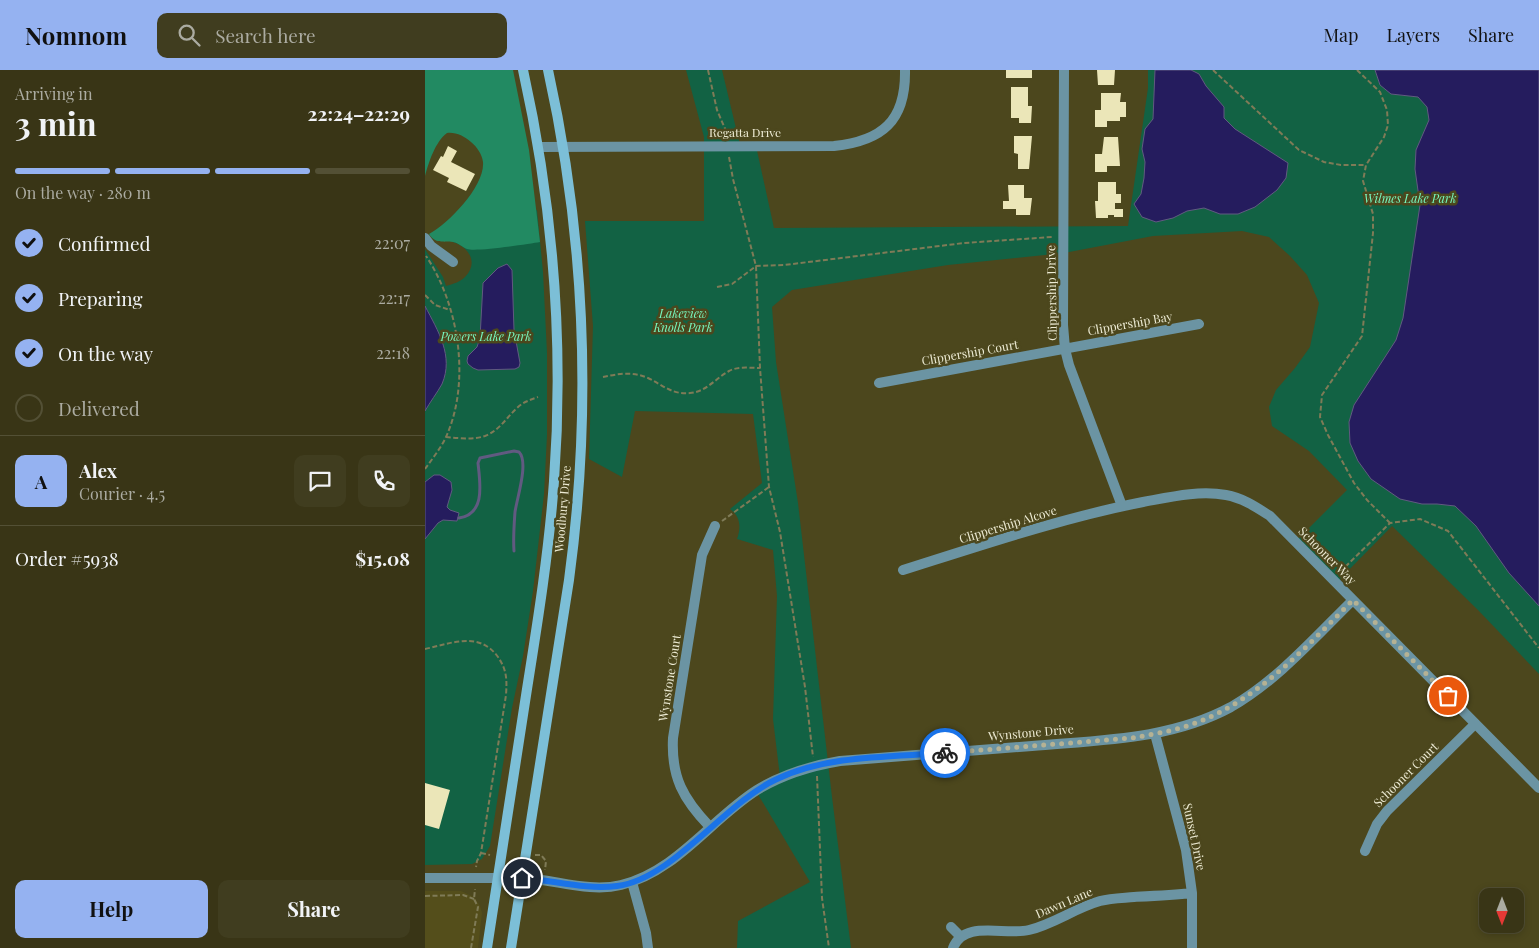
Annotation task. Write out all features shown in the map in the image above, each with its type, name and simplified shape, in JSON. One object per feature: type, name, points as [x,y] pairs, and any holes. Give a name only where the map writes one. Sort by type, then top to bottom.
[{"type":"main road","name":"Woodbury Drive","points":[[487,948],[544,579],[555,465],[557,390],[555,307],[549,233],[538,147],[523,70]]},
{"type":"main road","name":"Woodbury Drive","points":[[511,948],[569,580],[575,530],[580,456],[582,382],[580,308],[572,209],[563,147],[548,70]]},
{"type":"street","name":"Regatta Drive","points":[[538,147],[834,146],[854,144],[873,137],[888,125],[893,118],[903,98],[905,70]]},
{"type":"street","name":"Clippership Drive","points":[[1064,70],[1063,325],[1065,349],[1069,365],[1122,506]]},
{"type":"street","points":[[425,238],[431,246],[453,262]]},
{"type":"street","name":"Clippership Bay","points":[[1065,349],[1199,324]]},
{"type":"street","name":"Clippership Court","points":[[879,383],[1065,349]]},
{"type":"street","name":"Schooner Way","points":[[1122,506],[1183,495],[1225,494],[1240,498],[1270,516],[1539,788]]},
{"type":"street","name":"Clippership Alcove","points":[[903,570],[1049,525],[1122,506]]},
{"type":"street","name":"Wynstone Court","points":[[710,827],[687,801],[680,788],[672,754],[702,555],[715,526]]},
{"type":"street","name":"Wynstone Drive","points":[[425,878],[522,878],[599,887],[619,886],[653,873],[672,860],[755,791],[795,771],[839,761],[1125,738],[1155,734],[1184,727],[1208,718],[1248,696],[1284,668],[1353,600]]},
{"type":"street","name":"Schooner Court","points":[[1365,851],[1377,824],[1387,811],[1475,724]]},
{"type":"street","name":"Sunset Drive","points":[[1155,734],[1186,850],[1192,893],[1192,948]]},
{"type":"street","points":[[632,882],[648,948]]},
{"type":"street","name":"Dawn Lane","points":[[961,936],[969,931],[1027,931],[1103,900],[1192,893]]},
{"type":"street","points":[[951,927],[961,936],[953,948]]},
{"type":"path","points":[[708,70],[717,110],[727,136]]},
{"type":"path","points":[[1213,70],[1299,150],[1324,162],[1341,165],[1366,165]]},
{"type":"path","points":[[1357,70],[1380,92],[1387,110],[1388,125],[1384,137],[1366,165],[1363,181],[1373,214],[1373,233],[1362,336],[1322,395],[1320,417],[1354,483],[1367,500],[1390,523]]},
{"type":"path","points":[[729,155],[735,188],[757,266],[760,368],[769,488],[781,541],[805,687],[813,757]]},
{"type":"path","points":[[717,287],[732,284],[757,266],[784,265],[964,242],[1064,237]]},
{"type":"path","points":[[425,254],[443,285],[457,336],[460,375],[456,407],[446,437],[425,469]]},
{"type":"path","points":[[425,296],[435,305],[450,310]]},
{"type":"path","points":[[603,377],[621,374],[635,375],[647,378],[670,391],[689,394],[698,392],[730,370],[760,368]]},
{"type":"path","points":[[446,437],[474,438],[484,436],[501,425],[524,402],[538,397]]},
{"type":"path","points":[[715,526],[769,488]]},
{"type":"path","points":[[1333,579],[1390,523],[1420,519],[1448,531],[1539,648]]},
{"type":"path","points":[[425,649],[469,641],[479,642],[488,646],[495,653],[507,674],[506,695],[481,853],[477,861]]},
{"type":"path","points":[[817,775],[822,898],[829,948]]},
{"type":"path","points":[[425,896],[463,895],[475,899],[478,907],[471,948]]},
{"type":"shaded area","points":[[1155,70],[1191,70],[1199,74],[1206,86],[1224,107],[1224,118],[1235,129],[1288,163],[1286,178],[1277,190],[1255,207],[1238,214],[1220,214],[1204,208],[1187,211],[1173,218],[1156,222],[1142,217],[1134,204],[1141,194],[1144,178],[1145,162],[1142,149],[1145,129],[1153,119]]},
{"type":"shaded area","points":[[1375,70],[1539,70],[1539,606],[1509,573],[1476,526],[1455,506],[1422,504],[1400,499],[1371,479],[1358,461],[1350,443],[1349,422],[1354,405],[1396,340],[1403,318],[1420,205],[1415,169],[1416,150],[1429,120],[1427,107],[1418,97],[1391,94],[1380,85]]},
{"type":"shaded area","points":[[507,264],[512,270],[514,330],[520,363],[519,367],[515,369],[478,370],[468,364],[467,361],[468,356],[477,347],[480,338],[483,283],[498,268]]},
{"type":"shaded area","points":[[425,306],[443,344],[446,364],[442,384],[425,411]]},
{"type":"shaded area","points":[[434,475],[440,475],[451,482],[452,490],[447,507],[459,513],[457,521],[443,520],[438,523],[425,539],[425,482]]},
{"type":"shaded area","points":[[425,891],[461,891],[474,897],[482,913],[478,948],[425,948]]},
{"type":"green space","points":[[425,70],[513,70],[529,150],[540,242],[472,250],[455,243],[437,241],[431,237],[429,234],[455,213],[472,192],[482,172],[483,162],[479,151],[471,142],[460,135],[447,133],[436,147],[425,176]]},
{"type":"green space","name":"Wilmes Lake Park","points":[[686,70],[722,70],[740,145],[756,146],[774,228],[1128,226],[1148,88],[1148,70],[1539,70],[1539,674],[1478,610],[1392,526],[1336,583],[1295,542],[1347,490],[1309,451],[1272,426],[1269,407],[1276,390],[1310,347],[1319,303],[1307,275],[1269,237],[1242,231],[1153,236],[1064,253],[948,265],[792,290],[772,307],[776,362],[798,503],[851,948],[737,948],[738,921],[810,882],[756,791],[780,777],[773,719],[777,596],[773,550],[737,539],[739,523],[734,512],[730,509],[762,483],[753,414],[635,411],[622,477],[589,459],[593,326],[585,221],[704,221],[704,137]]},
{"type":"green space","name":"Powers Lake Park","points":[[537,210],[543,272],[547,353],[547,435],[544,494],[533,591],[523,656],[512,708],[490,846],[482,859],[472,864],[425,865],[425,249],[443,277],[446,286],[454,284],[469,272],[472,261],[464,248],[453,242]]},
{"type":"building","points":[[1006,70],[1032,70],[1032,78],[1006,78]]},
{"type":"building","points":[[1097,70],[1115,70],[1114,85],[1098,85]]},
{"type":"building","points":[[1011,87],[1028,87],[1028,106],[1032,106],[1031,123],[1019,123],[1019,118],[1011,118]]},
{"type":"building","points":[[1101,93],[1121,93],[1120,102],[1126,102],[1126,117],[1120,117],[1120,121],[1107,121],[1107,127],[1095,127],[1095,110],[1101,110]]},
{"type":"building","points":[[1014,136],[1032,136],[1029,169],[1018,169],[1018,154],[1014,153]]},
{"type":"building","points":[[1104,137],[1118,137],[1120,166],[1107,166],[1107,172],[1095,172],[1095,154],[1102,154]]},
{"type":"building","points":[[448,146],[457,151],[451,162],[475,174],[466,191],[447,182],[449,178],[433,170],[441,156],[443,157]]},
{"type":"building","points":[[1098,182],[1116,182],[1116,194],[1121,194],[1121,203],[1115,203],[1115,209],[1123,209],[1123,217],[1108,215],[1108,218],[1096,218],[1095,201],[1098,201]]},
{"type":"building","points":[[1008,185],[1024,185],[1024,198],[1032,198],[1030,215],[1016,215],[1016,209],[1003,209],[1003,201],[1009,201]]},
{"type":"building","points":[[425,783],[450,790],[439,829],[425,825]]},
{"type":"waterway","points":[[459,518],[474,511],[477,504],[480,488],[478,463],[480,458],[514,451],[519,452],[522,457],[523,472],[515,512],[514,551]]},
{"type":"way so far","points":[[945,753],[1132,738],[1184,727],[1208,718],[1231,707],[1267,683],[1353,600],[1448,696]]},
{"type":"route","points":[[522,878],[535,878],[582,886],[619,886],[653,873],[672,860],[755,791],[795,771],[839,761],[945,753]]},
{"type":"park label","name":"Lakeview Knolls Park","points":[[683,321]]}]
